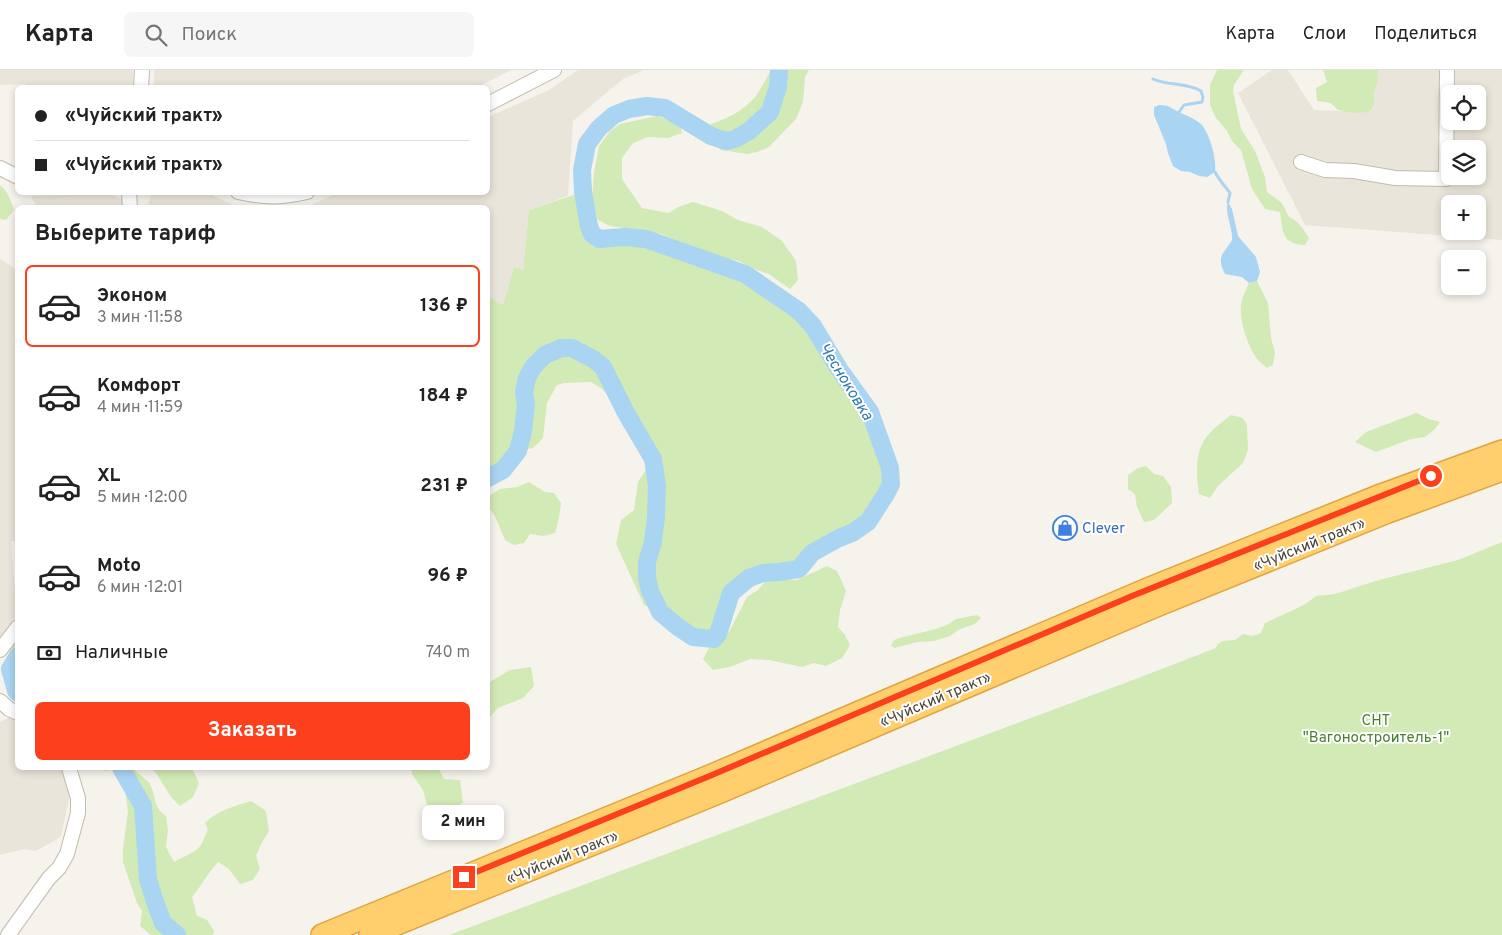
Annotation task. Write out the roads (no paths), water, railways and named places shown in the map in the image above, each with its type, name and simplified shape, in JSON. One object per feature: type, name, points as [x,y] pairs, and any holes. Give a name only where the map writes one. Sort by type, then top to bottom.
[{"type":"highway","name":"«Чуйский тракт»","points":[[322,935],[712,775],[1150,588],[1382,495],[1502,451]]},
{"type":"highway","name":"«Чуйский тракт»","points":[[370,935],[718,792],[1156,606],[1388,512],[1502,470]]},
{"type":"street","points":[[141,85],[142,70]]},
{"type":"street","points":[[490,103],[554,70]]},
{"type":"street","points":[[1301,162],[1325,170],[1354,171],[1395,178],[1446,179],[1447,70]]},
{"type":"street","points":[[0,168],[15,175]]},
{"type":"street","points":[[251,195],[260,197],[290,195]]},
{"type":"street","points":[[0,650],[15,631]]},
{"type":"street","points":[[0,701],[15,712]]},
{"type":"street","points":[[8,935],[59,868],[67,854],[78,813],[78,798],[70,770]]},
{"type":"water","points":[[1159,105],[1168,106],[1201,124],[1212,147],[1215,172],[1207,177],[1199,176],[1181,171],[1173,166],[1154,115],[1154,107]]},
{"type":"water","points":[[1228,202],[1232,209],[1238,236],[1256,257],[1260,272],[1257,281],[1249,283],[1242,277],[1225,274],[1222,268],[1222,256],[1232,240],[1227,210]]},
{"type":"waterway","name":"Чесноковка","points":[[490,477],[503,470],[518,451],[526,405],[524,392],[527,378],[533,367],[545,355],[561,348],[572,348],[593,359],[603,367],[626,413],[653,459],[657,486],[656,517],[653,542],[647,562],[647,578],[650,591],[660,612],[693,637],[714,639],[718,634],[731,593],[749,578],[763,573],[799,569],[812,553],[852,533],[868,522],[891,484],[890,468],[870,412],[839,369],[813,326],[799,311],[745,274],[646,239],[625,237],[599,239],[592,234],[589,226],[583,192],[582,170],[587,144],[599,128],[614,115],[629,109],[647,106],[665,108],[711,136],[726,141],[735,139],[749,131],[770,112],[778,87],[779,70]]},
{"type":"waterway","points":[[1153,79],[1165,83],[1189,86],[1201,91],[1202,102],[1184,105],[1179,112]]},
{"type":"waterway","points":[[1215,172],[1230,193],[1228,202]]},
{"type":"waterway","name":"Чесноковка","points":[[15,661],[10,669],[15,687]]},
{"type":"waterway","name":"Чесноковка","points":[[122,770],[143,806],[148,879],[154,899],[163,923],[177,935]]},
{"type":"place","name":"Clever","points":[[1065,528]]},
{"type":"park label","name":"СНТ \"Вагоностроитель-1\"","points":[[1376,728]]}]
